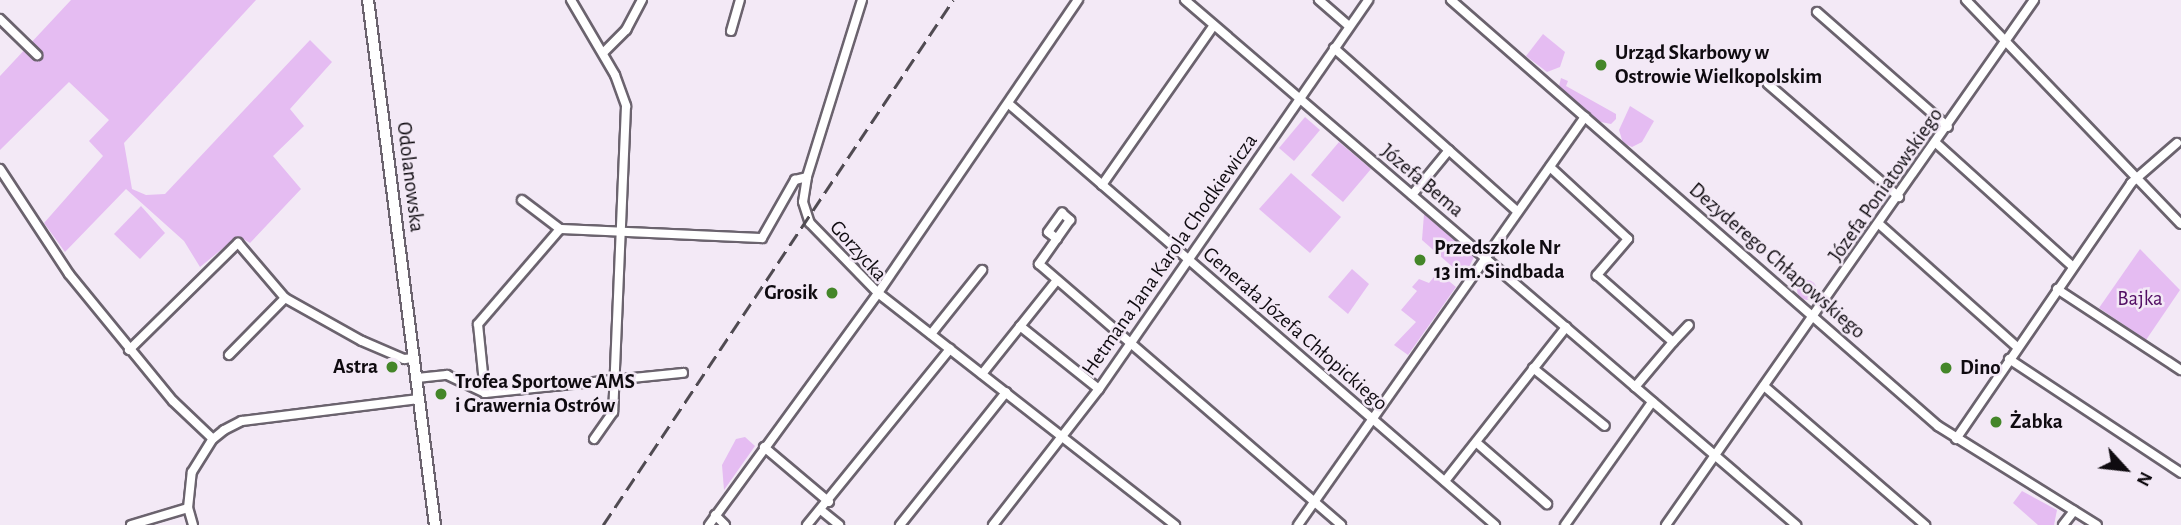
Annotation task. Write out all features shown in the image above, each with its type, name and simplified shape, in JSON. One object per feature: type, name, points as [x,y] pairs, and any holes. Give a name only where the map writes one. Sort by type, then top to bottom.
[{"type":"main road","name":"Odolanowska","points":[[368,0],[435,525]]},
{"type":"street","points":[[571,0],[603,53],[626,106],[614,412],[594,439]]},
{"type":"street","points":[[603,53],[626,30],[642,0]]},
{"type":"street","points":[[731,31],[740,0]]},
{"type":"street","name":"Gorzycka","points":[[709,525],[878,293],[810,223],[803,202],[807,177],[862,0]]},
{"type":"street","points":[[1078,0],[878,293],[1175,525]]},
{"type":"street","name":"Józefa Bema","points":[[1185,0],[1796,525]]},
{"type":"street","points":[[1319,0],[1349,26]]},
{"type":"street","name":"Hetmana Jana Karola Chodkiewicza","points":[[993,525],[1064,438],[1099,389],[1368,0]]},
{"type":"street","name":"Dezyderego Chłapowskiego","points":[[1451,0],[1956,439],[2097,525]]},
{"type":"street","points":[[1966,0],[2181,224]]},
{"type":"street","name":"Józefa Poniatowskiego","points":[[1666,525],[2007,43],[2034,0]]},
{"type":"street","points":[[1817,12],[1948,127]]},
{"type":"street","points":[[0,19],[37,55]]},
{"type":"street","points":[[1102,185],[1214,25]]},
{"type":"street","points":[[1334,48],[1518,212]]},
{"type":"street","points":[[1768,84],[1899,197]]},
{"type":"street","name":"Generała Józefa Chłopickiego","points":[[1009,104],[1495,525]]},
{"type":"street","points":[[1298,525],[1585,117]]},
{"type":"street","points":[[1936,143],[2072,267]]},
{"type":"street","points":[[1956,439],[2072,267],[2137,178],[2177,143]]},
{"type":"street","points":[[1412,195],[1449,150]]},
{"type":"street","points":[[1550,167],[1628,239],[1597,275],[1673,342]]},
{"type":"street","points":[[0,169],[69,274],[129,350],[213,439]]},
{"type":"street","points":[[522,200],[560,229],[762,238],[795,180],[807,177]]},
{"type":"street","points":[[1879,224],[2017,347]]},
{"type":"street","points":[[485,393],[478,324],[560,229]]},
{"type":"street","points":[[1057,239],[1039,264],[1341,525]]},
{"type":"street","points":[[129,350],[238,243],[285,298],[362,341],[404,359],[414,358]]},
{"type":"street","points":[[931,334],[982,270]]},
{"type":"street","points":[[982,374],[1057,280]]},
{"type":"street","points":[[2057,289],[2181,370]]},
{"type":"street","points":[[229,355],[285,298]]},
{"type":"street","points":[[1634,387],[1689,325]]},
{"type":"street","points":[[1020,326],[1099,389]]},
{"type":"street","points":[[1445,481],[1478,443],[1566,327]]},
{"type":"street","points":[[807,525],[829,502],[950,349]]},
{"type":"street","points":[[2009,359],[2181,473]]},
{"type":"street","points":[[1533,368],[1605,426]]},
{"type":"street","points":[[416,378],[447,375],[485,393],[615,382],[683,373]]},
{"type":"street","points":[[1764,386],[1924,525]]},
{"type":"street","points":[[900,525],[1006,392]]},
{"type":"street","points":[[193,525],[188,508],[192,472],[213,439],[242,421],[419,398]]},
{"type":"street","points":[[1565,525],[1653,402]]},
{"type":"street","points":[[1478,443],[1547,504]]},
{"type":"street","points":[[764,447],[829,502]]},
{"type":"street","points":[[131,525],[188,508]]},
{"type":"street","points":[[821,510],[839,525]]},
{"type":"street","points":[[2063,525],[2074,511]]},
{"type":"street","points":[[715,515],[725,525]]},
{"type":"green space","points":[[71,0],[256,0],[124,143],[132,189],[146,195],[165,194],[310,40],[332,62],[290,109],[304,126],[273,156],[301,189],[250,243],[238,236],[200,267],[184,241],[126,189],[65,252],[44,223],[103,156],[89,141],[109,120],[69,82],[0,150],[0,76]]},
{"type":"green space","points":[[1543,34],[1565,52],[1560,67],[1547,72],[1526,56]]},
{"type":"green space","points":[[1561,78],[1568,81],[1566,86],[1616,114],[1616,119],[1611,124],[1596,121],[1559,86]]},
{"type":"green space","points":[[1630,106],[1654,121],[1642,142],[1632,147],[1623,143],[1619,130]]},
{"type":"green space","points":[[1305,117],[1320,130],[1294,161],[1279,148]]},
{"type":"green space","points":[[1339,142],[1371,169],[1343,202],[1311,175]]},
{"type":"green space","points":[[1291,173],[1341,217],[1310,253],[1259,209]]},
{"type":"green space","points":[[141,206],[165,233],[140,259],[114,234]]},
{"type":"green space","points":[[1424,214],[1474,257],[1464,277],[1422,240]]},
{"type":"green space","name":"Bajka","points":[[2140,249],[2180,290],[2146,340],[2099,308]]},
{"type":"green space","points":[[1352,269],[1369,284],[1348,314],[1328,297]]},
{"type":"green space","points":[[1438,272],[1456,287],[1408,355],[1394,345],[1416,322],[1401,310],[1417,291],[1412,287],[1419,279],[1429,283]]},
{"type":"green space","points":[[1807,280],[1814,283],[1817,290],[1814,297],[1807,300],[1800,297],[1797,290],[1800,283]]},
{"type":"green space","points":[[745,437],[755,446],[724,490],[722,465],[736,439]]},
{"type":"green space","points":[[2022,491],[2057,510],[2054,525],[2038,525],[2013,503]]},
{"type":"railway","points":[[603,525],[953,0]]},
{"type":"place","name":"Urząd Skarbowy w Ostrowie Wielkopolskim","points":[[1601,65]]},
{"type":"place","name":"Przedszkole Nr 13 im. Sindbada","points":[[1420,260]]},
{"type":"place","name":"Grosik","points":[[832,293]]},
{"type":"place","name":"Astra","points":[[392,367]]},
{"type":"place","name":"Dino","points":[[1946,368]]},
{"type":"place","name":"Trofea Sportowe AMS i Grawernia Ostrów","points":[[441,394]]},
{"type":"place","name":"Żabka","points":[[1996,422]]}]
